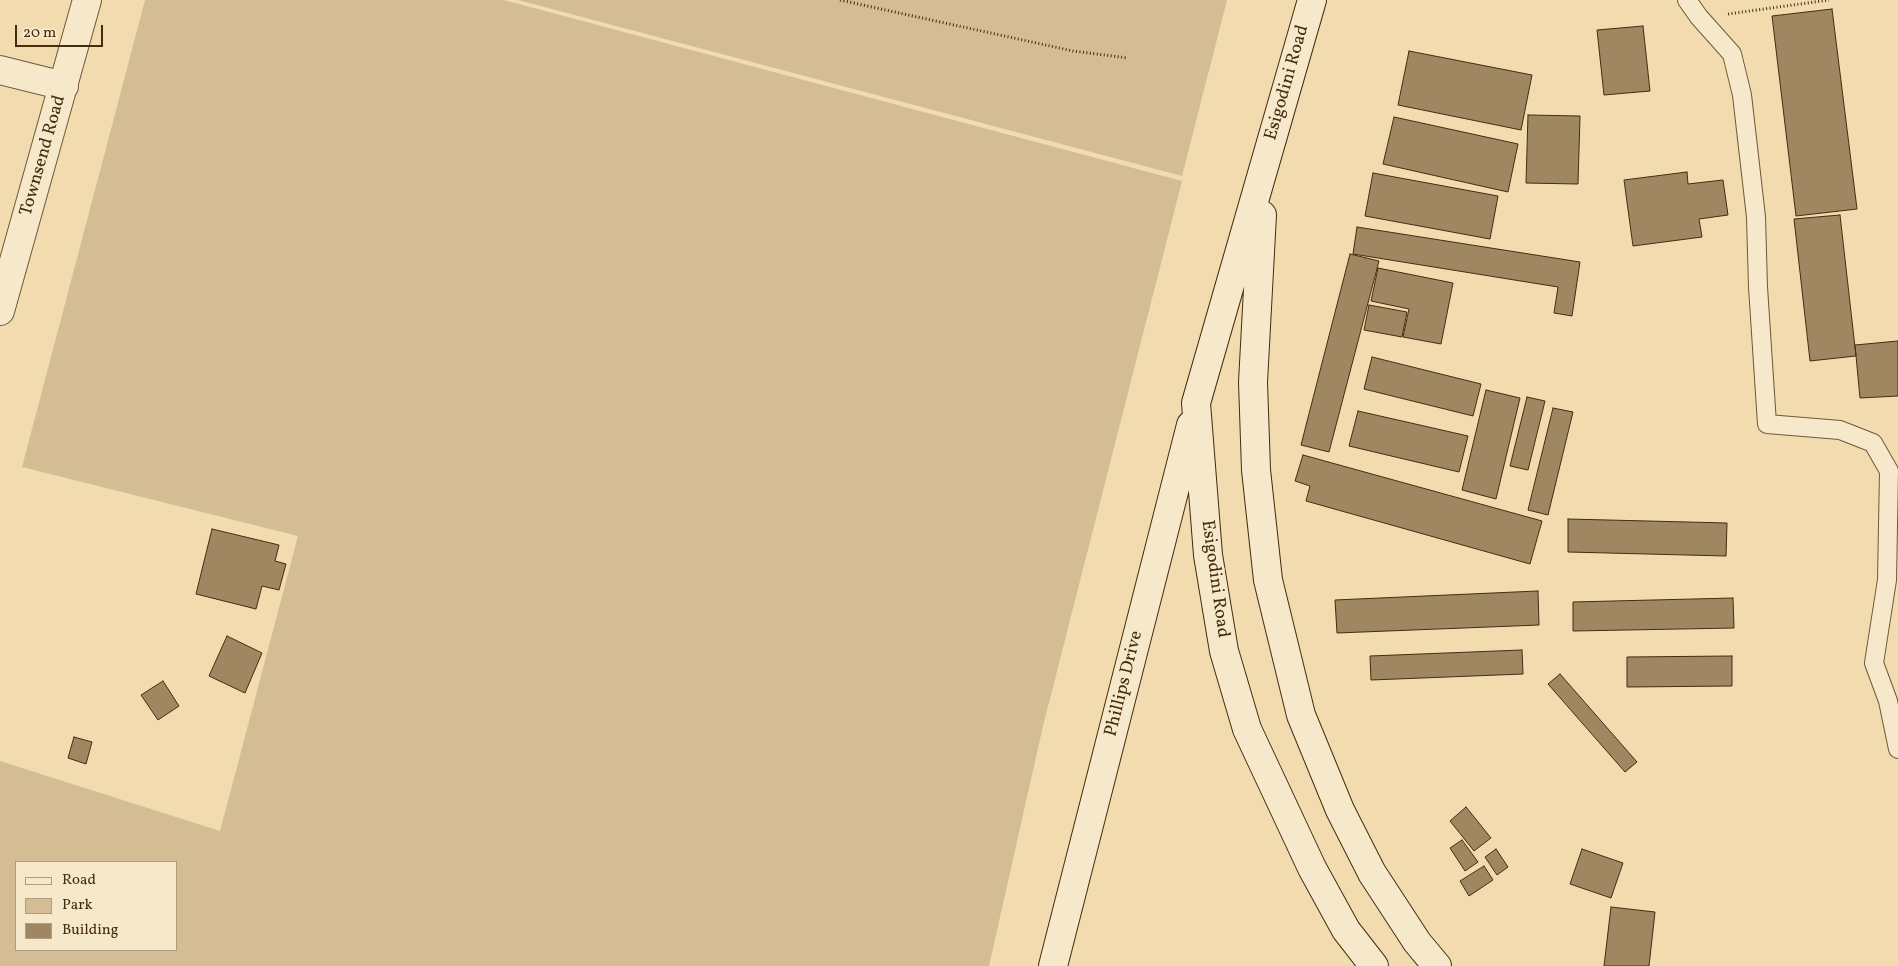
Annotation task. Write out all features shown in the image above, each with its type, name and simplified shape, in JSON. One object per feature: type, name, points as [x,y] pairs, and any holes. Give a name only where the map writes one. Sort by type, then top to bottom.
[{"type":"main road","name":"Townsend Road","points":[[0,311],[64,86],[86,0]]},
{"type":"main road","name":"Esigodini Road","points":[[1312,0],[1196,403],[1208,555],[1224,651],[1247,728],[1312,868],[1346,930],[1374,966]]},
{"type":"main road","points":[[0,70],[64,86]]},
{"type":"main road","name":"Esigodini Road","points":[[1265,166],[1253,382],[1256,470],[1268,580],[1301,715],[1340,810],[1372,873],[1417,942],[1436,966]]},
{"type":"main road","name":"Phillips Drive","points":[[1053,966],[1196,403]]},
{"type":"lane","points":[[1687,0],[1699,17],[1732,54],[1742,95],[1756,217],[1766,424],[1840,430],[1873,443],[1889,471],[1887,580],[1874,663],[1888,701],[1898,748]]},
{"type":"path","points":[[840,0],[1073,51],[1128,58]]},
{"type":"path","points":[[1699,17],[1829,0]]},
{"type":"green space","points":[[145,0],[504,0],[1182,181],[1043,726],[989,966],[0,966],[0,761],[220,831],[298,536],[22,467]]},
{"type":"green space","points":[[518,0],[1227,0],[1182,176]]},
{"type":"building","points":[[1832,9],[1857,209],[1796,216],[1772,16]]},
{"type":"building","points":[[1643,26],[1650,91],[1604,95],[1597,30]]},
{"type":"building","points":[[1409,51],[1532,75],[1521,130],[1398,105]]},
{"type":"building","points":[[1528,115],[1580,116],[1578,184],[1526,183]]},
{"type":"building","points":[[1394,117],[1518,144],[1508,192],[1383,164]]},
{"type":"building","points":[[1687,172],[1688,184],[1723,180],[1728,215],[1699,219],[1702,237],[1633,246],[1624,180]]},
{"type":"building","points":[[1373,173],[1498,196],[1490,239],[1365,216]]},
{"type":"building","points":[[1840,215],[1856,356],[1810,361],[1794,219]]},
{"type":"building","points":[[1357,227],[1580,262],[1572,316],[1554,313],[1558,287],[1353,254]]},
{"type":"building","points":[[1350,254],[1379,261],[1329,452],[1301,445]]},
{"type":"building","points":[[1378,268],[1453,283],[1441,344],[1403,337],[1409,309],[1371,301]]},
{"type":"building","points":[[1369,305],[1407,312],[1402,337],[1364,330]]},
{"type":"building","points":[[1898,341],[1898,396],[1860,398],[1855,345]]},
{"type":"building","points":[[1372,357],[1481,384],[1473,416],[1364,389]]},
{"type":"building","points":[[1486,390],[1520,398],[1496,499],[1462,490]]},
{"type":"building","points":[[1527,397],[1545,401],[1528,470],[1510,466]]},
{"type":"building","points":[[1553,408],[1573,412],[1548,515],[1528,510]]},
{"type":"building","points":[[1358,411],[1468,436],[1459,472],[1349,446]]},
{"type":"building","points":[[1303,455],[1542,521],[1530,564],[1306,501],[1310,486],[1295,481]]},
{"type":"building","points":[[1568,519],[1727,523],[1726,556],[1568,552]]},
{"type":"building","points":[[212,529],[279,545],[275,561],[286,564],[279,590],[262,586],[256,609],[196,594]]},
{"type":"building","points":[[1538,591],[1539,625],[1337,633],[1335,600]]},
{"type":"building","points":[[1733,598],[1734,628],[1573,631],[1573,602]]},
{"type":"building","points":[[227,636],[262,653],[245,693],[209,676]]},
{"type":"building","points":[[1522,650],[1523,674],[1371,680],[1370,656]]},
{"type":"building","points":[[1732,656],[1732,686],[1627,687],[1627,657]]},
{"type":"building","points":[[1560,674],[1637,762],[1625,772],[1548,684]]},
{"type":"building","points":[[163,681],[179,706],[158,720],[141,695]]},
{"type":"building","points":[[74,737],[92,742],[86,764],[68,758]]},
{"type":"building","points":[[1466,807],[1491,838],[1474,851],[1450,821]]},
{"type":"building","points":[[1462,840],[1478,862],[1465,871],[1450,848]]},
{"type":"building","points":[[1496,849],[1508,867],[1497,875],[1485,857]]},
{"type":"building","points":[[1582,849],[1623,863],[1611,898],[1570,884]]},
{"type":"building","points":[[1484,866],[1493,880],[1469,896],[1460,881]]},
{"type":"building","points":[[1611,907],[1655,912],[1649,966],[1604,966]]}]
